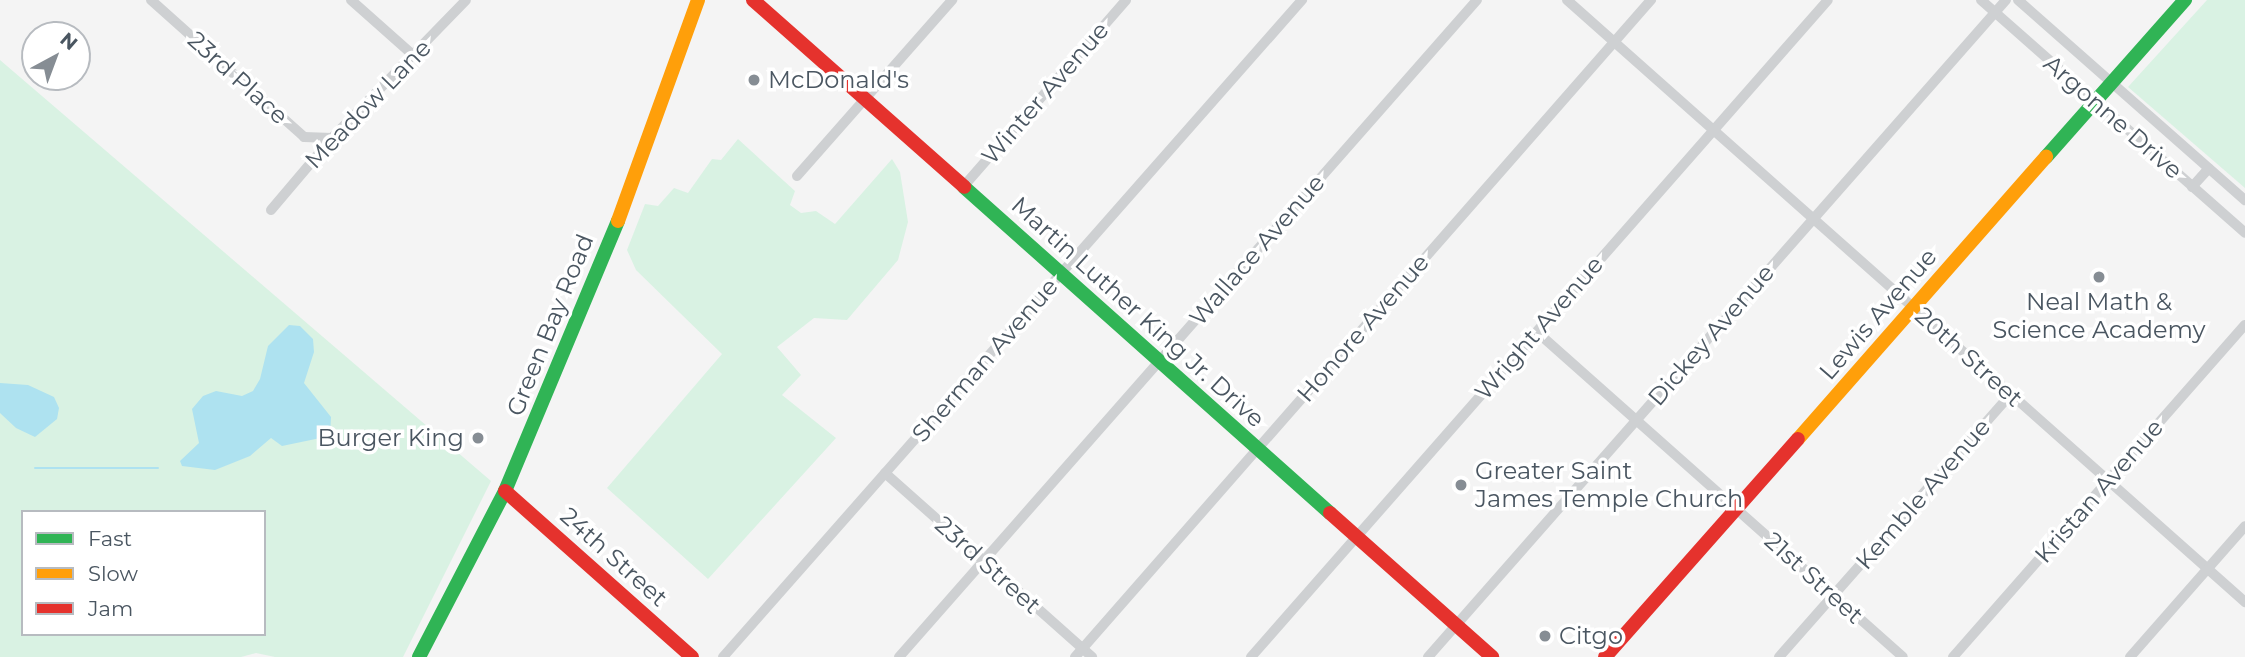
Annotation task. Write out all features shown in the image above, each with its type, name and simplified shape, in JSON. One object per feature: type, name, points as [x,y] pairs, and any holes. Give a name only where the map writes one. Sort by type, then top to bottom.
[{"type":"main road","name":"Green Bay Road","points":[[419,657],[505,491],[643,158],[698,0]]},
{"type":"main road","name":"Martin Luther King Jr. Drive","points":[[753,0],[1492,657]]},
{"type":"main road","name":"Lewis Avenue","points":[[1605,657],[2185,0]]},
{"type":"main road","name":"24th Street","points":[[505,491],[692,657]]},
{"type":"street","name":"23rd Place","points":[[151,0],[304,137],[332,138]]},
{"type":"street","points":[[351,0],[414,56]]},
{"type":"street","name":"Meadow Lane","points":[[271,210],[332,138],[466,0]]},
{"type":"street","points":[[797,176],[952,0]]},
{"type":"street","name":"Winter Avenue","points":[[963,187],[1126,0]]},
{"type":"street","name":"Sherman Avenue","points":[[723,657],[1302,0]]},
{"type":"street","name":"Wallace Avenue","points":[[899,657],[1477,0]]},
{"type":"street","name":"20th Street","points":[[1567,0],[2245,601]]},
{"type":"street","name":"Honore Avenue","points":[[1079,653],[1651,0]]},
{"type":"street","name":"Wright Avenue","points":[[1251,657],[1828,0]]},
{"type":"street","name":"Argonne Drive","points":[[1981,0],[2245,233]]},
{"type":"street","name":"Dickey Avenue","points":[[1428,657],[2006,0]]},
{"type":"street","name":"Argonne Drive","points":[[2018,0],[2245,200]]},
{"type":"street","points":[[2192,187],[2209,168]]},
{"type":"street","name":"Kristan Avenue","points":[[1953,657],[2245,325]]},
{"type":"street","name":"21st Street","points":[[1537,332],[1903,657]]},
{"type":"street","name":"Kemble Avenue","points":[[1779,657],[2011,394]]},
{"type":"street","name":"23rd Street","points":[[885,473],[984,561],[1079,653],[1092,657]]},
{"type":"street","points":[[2130,657],[2245,526]]},
{"type":"green space","points":[[2207,0],[2245,0],[2245,188],[2128,87]]},
{"type":"green space","points":[[0,60],[21,78],[21,91],[36,91],[491,481],[403,657],[275,657],[256,653],[241,657],[0,657]]},
{"type":"green space","points":[[738,139],[795,191],[790,205],[801,213],[816,211],[835,224],[892,159],[900,172],[908,222],[898,260],[847,320],[814,318],[777,347],[801,375],[782,395],[836,438],[708,579],[607,488],[722,354],[636,270],[627,250],[645,204],[658,206],[674,188],[688,193],[712,159],[721,160]]},
{"type":"water","points":[[289,325],[300,326],[313,339],[314,352],[304,383],[331,417],[330,436],[282,446],[271,438],[250,456],[215,470],[182,466],[180,461],[199,443],[192,409],[203,396],[216,391],[242,396],[253,391],[260,379],[268,346]]},
{"type":"water","points":[[0,383],[28,385],[54,397],[59,408],[57,419],[35,437],[16,428],[0,413]]},
{"type":"waterway","points":[[35,468],[158,468]]},
{"type":"traffic: fast","points":[[2046,157],[2185,0]]},
{"type":"traffic: fast","points":[[964,187],[1330,513]]},
{"type":"traffic: fast","points":[[419,657],[505,491],[618,221]]},
{"type":"traffic: slow","points":[[618,221],[698,0]]},
{"type":"traffic: slow","points":[[1798,439],[2046,157]]},
{"type":"traffic: jam","points":[[753,0],[964,187]]},
{"type":"traffic: jam","points":[[1605,657],[1798,439]]},
{"type":"traffic: jam","points":[[505,491],[692,657]]},
{"type":"traffic: jam","points":[[1330,513],[1492,657]]},
{"type":"place","name":"McDonald's","points":[[754,80]]},
{"type":"place","name":"Neal Math & Science Academy","points":[[2099,277]]},
{"type":"place","name":"Burger King","points":[[478,438]]},
{"type":"place","name":"Greater Saint James Temple Church","points":[[1461,485]]},
{"type":"place","name":"Citgo","points":[[1545,636]]}]
